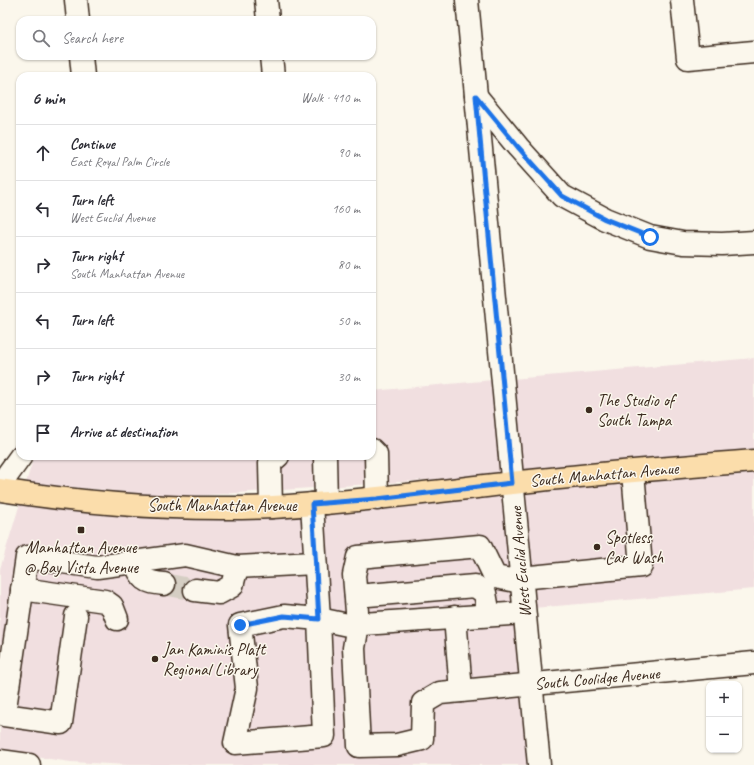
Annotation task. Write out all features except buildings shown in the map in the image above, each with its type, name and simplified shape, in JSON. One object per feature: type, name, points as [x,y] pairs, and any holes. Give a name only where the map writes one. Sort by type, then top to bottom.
[{"type":"main road","name":"South Manhattan Avenue","points":[[0,490],[113,504],[184,508],[271,507],[377,499],[512,483],[754,461]]},
{"type":"street","points":[[76,0],[78,16]]},
{"type":"street","points":[[266,0],[268,16]]},
{"type":"street","name":"West Euclid Avenue","points":[[467,0],[539,765]]},
{"type":"street","points":[[682,0],[688,58],[754,52]]},
{"type":"street","points":[[81,60],[83,72]]},
{"type":"street","points":[[271,60],[273,72]]},
{"type":"street","points":[[476,96],[518,147],[562,196],[605,219],[650,237],[683,243],[722,244],[754,242]]},
{"type":"street","points":[[376,454],[377,499]]},
{"type":"street","points":[[0,485],[18,460]]},
{"type":"street","points":[[271,507],[270,463],[273,460]]},
{"type":"street","points":[[324,460],[319,504],[316,563],[319,619],[324,736],[236,743],[248,688],[240,625],[284,616],[319,619],[348,625],[524,613]]},
{"type":"street","points":[[358,624],[354,575],[358,557],[480,546],[496,577],[521,580],[640,566],[633,472]]},
{"type":"street","points":[[76,616],[61,723],[4,715],[5,673],[27,557],[97,567],[185,555],[237,567],[316,563]]},
{"type":"street","points":[[134,561],[141,576],[150,582],[164,584]]},
{"type":"street","points":[[195,590],[219,593],[232,586],[237,567]]},
{"type":"street","points":[[356,596],[475,586],[485,593],[489,615]]},
{"type":"street","points":[[22,589],[105,601],[112,606],[117,619]]},
{"type":"street","points":[[455,617],[462,691]]},
{"type":"street","name":"South Coolidge Avenue","points":[[358,624],[354,648],[359,746],[397,745],[422,739],[423,702],[440,693],[754,663]]},
{"type":"street","points":[[0,761],[30,765]]},
{"type":"shaded area","points":[[754,358],[754,452],[521,474],[512,379]]},
{"type":"shaded area","points":[[493,380],[502,475],[178,497],[26,483],[33,460],[376,460],[376,391]]},
{"type":"shaded area","points":[[754,469],[754,589],[533,608],[523,490]]},
{"type":"shaded area","points":[[504,492],[530,765],[128,765],[71,762],[0,752],[0,569],[21,500],[178,514]]},
{"type":"tunnel","points":[[164,584],[195,590]]},
{"type":"place","name":"The Studio of South Tampa","points":[[589,410]]},
{"type":"place","name":"Manhattan Avenue @ Bay Vista Avenue","points":[[81,530]]},
{"type":"place","name":"Spotless Car Wash","points":[[597,547]]},
{"type":"place","name":"Jan Kaminis Platt Regional Library","points":[[155,659]]},
{"type":"route","points":[[240,625],[284,616],[319,619],[312,504],[377,499],[512,483],[476,96],[518,147],[562,196],[605,219],[650,237]]}]
